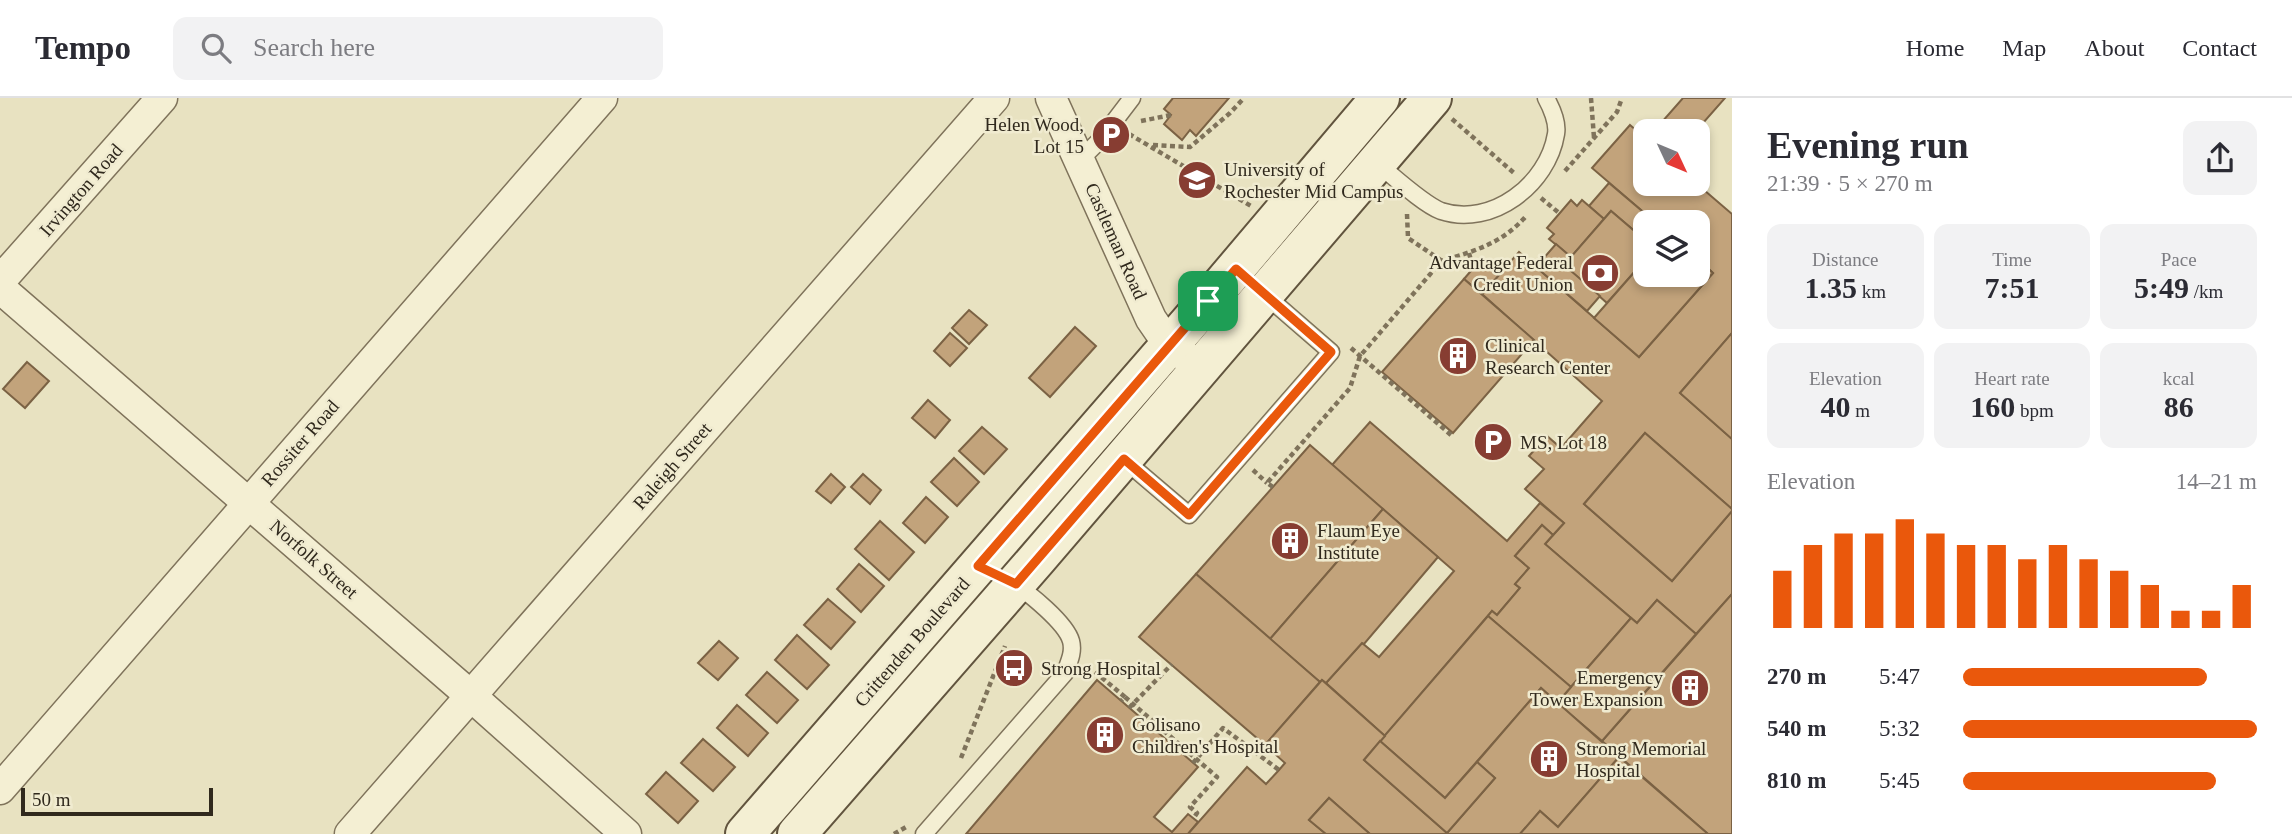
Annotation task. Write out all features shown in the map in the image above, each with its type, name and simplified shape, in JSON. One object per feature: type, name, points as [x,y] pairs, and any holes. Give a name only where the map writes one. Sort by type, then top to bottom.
[{"type":"street","name":"Irvington Road","points":[[0,281],[162,98]]},
{"type":"street","name":"Rossiter Road","points":[[0,789],[601,98]]},
{"type":"street","name":"Raleigh Street","points":[[350,834],[994,98]]},
{"type":"street","name":"Castleman Road","points":[[1051,98],[1151,318],[1171,344],[1200,370]]},
{"type":"street","name":"Crittenden Boulevard","points":[[745,834],[997,575],[1109,446],[1200,370],[1250,282],[1380,98]]},
{"type":"street","name":"Crittenden Boulevard","points":[[1109,446],[1171,344],[1250,282],[1440,107]]},
{"type":"street","name":"Norfolk Street","points":[[0,288],[471,695],[626,834]]},
{"type":"street","name":"Crittenden Boulevard","points":[[797,834],[997,575]]},
{"type":"lane","points":[[1079,161],[1100,140],[1132,98]]},
{"type":"lane","points":[[1377,163],[1440,210],[1461,215],[1485,212],[1507,203],[1529,186],[1546,161],[1557,132],[1551,106],[1546,98]]},
{"type":"lane","points":[[1109,446],[1189,515],[1331,352],[1250,282]]},
{"type":"lane","points":[[924,834],[1065,673],[1071,656],[1071,640],[1061,623],[997,575]]},
{"type":"path","points":[[1152,145],[1190,147],[1244,98]]},
{"type":"path","points":[[1591,98],[1594,138]]},
{"type":"path","points":[[1559,178],[1617,112],[1622,98]]},
{"type":"path","points":[[1440,107],[1520,178]]},
{"type":"path","points":[[1135,122],[1171,115]]},
{"type":"path","points":[[1131,127],[1126,133],[1152,145],[1252,206]]},
{"type":"path","points":[[1268,483],[1350,388],[1360,356],[1442,261],[1486,247],[1517,227],[1551,188]]},
{"type":"path","points":[[1542,198],[1559,214]]},
{"type":"path","points":[[1406,213],[1408,239],[1442,261]]},
{"type":"path","points":[[1469,253],[1473,268]]},
{"type":"path","points":[[1341,340],[1451,435]]},
{"type":"path","points":[[1253,470],[1273,487]]},
{"type":"path","points":[[959,764],[1006,644]]},
{"type":"path","points":[[1129,708],[1172,664]]},
{"type":"path","points":[[1095,672],[1123,699],[1217,777],[1190,807],[1198,813],[1193,819]]},
{"type":"path","points":[[1193,762],[1223,728],[1279,770]]},
{"type":"path","points":[[894,834],[910,825]]},
{"type":"building","points":[[1173,98],[1229,98],[1196,136],[1190,130],[1182,140],[1164,124],[1171,115],[1164,109]]},
{"type":"building","points":[[1683,98],[1725,98],[1707,119],[1665,119]]},
{"type":"building","points":[[1630,125],[1633,128],[1633,196],[1710,195],[1732,214],[1732,333],[1680,393],[1732,439],[1732,509],[1645,433],[1584,504],[1672,581],[1732,511],[1732,594],[1696,634],[1657,600],[1637,623],[1545,544],[1564,523],[1525,489],[1544,469],[1529,456],[1547,436],[1561,448],[1602,401],[1482,294],[1519,252],[1639,357],[1701,287],[1710,287],[1710,276],[1713,273],[1710,270],[1710,210],[1641,210],[1592,168]]},
{"type":"building","points":[[1609,183],[1641,210],[1633,210],[1633,230],[1611,211],[1604,219],[1589,206]]},
{"type":"building","points":[[1571,200],[1577,206],[1582,200],[1604,219],[1571,257],[1549,239],[1554,234],[1547,228]]},
{"type":"building","points":[[1611,211],[1633,230],[1633,274],[1607,303],[1564,265]]},
{"type":"building","points":[[1556,244],[1571,257],[1564,265],[1600,296],[1587,311],[1536,267]]},
{"type":"building","points":[[1482,258],[1500,274],[1482,294],[1464,279]]},
{"type":"building","points":[[1633,274],[1633,287],[1701,287],[1639,357],[1594,318]]},
{"type":"building","name":"Clinical Research Center","points":[[1464,279],[1534,340],[1453,433],[1382,372]]},
{"type":"building","points":[[969,310],[987,325],[969,344],[952,328]]},
{"type":"building","points":[[1075,327],[1096,346],[1050,397],[1029,378]]},
{"type":"building","points":[[950,333],[967,348],[950,366],[934,351]]},
{"type":"building","points":[[1732,333],[1732,439],[1680,393]]},
{"type":"building","points":[[27,362],[49,381],[25,408],[3,389]]},
{"type":"building","points":[[928,400],[950,420],[935,438],[912,418]]},
{"type":"building","points":[[1370,422],[1507,541],[1540,503],[1564,523],[1553,535],[1542,525],[1515,556],[1529,568],[1515,584],[1520,588],[1497,615],[1492,611],[1385,736],[1326,683],[1362,643],[1379,657],[1454,571],[1332,465]]},
{"type":"building","points":[[982,427],[1007,449],[984,474],[959,451]]},
{"type":"building","points":[[1645,433],[1732,509],[1672,581],[1584,504]]},
{"type":"building","name":"Flaum Eye Institute","points":[[1310,445],[1383,509],[1270,639],[1196,574]]},
{"type":"building","points":[[954,458],[979,482],[957,506],[931,482]]},
{"type":"building","points":[[831,474],[845,487],[831,503],[816,491]]},
{"type":"building","points":[[863,474],[881,490],[870,504],[851,487]]},
{"type":"building","points":[[926,497],[948,517],[925,543],[903,523]]},
{"type":"building","points":[[1383,509],[1438,557],[1364,644],[1362,643],[1326,683],[1322,680],[1320,682],[1270,639]]},
{"type":"building","points":[[880,521],[914,552],[889,580],[855,549]]},
{"type":"building","points":[[1542,525],[1553,535],[1545,544],[1631,618],[1571,687],[1488,616],[1492,611],[1497,615],[1520,588],[1515,584],[1529,568],[1515,556]]},
{"type":"building","points":[[859,564],[884,586],[861,612],[837,589]]},
{"type":"building","points":[[1196,574],[1320,682],[1265,745],[1139,637]]},
{"type":"building","name":"Emergency Tower Expansion","points":[[1732,594],[1732,834],[1708,834],[1602,741]]},
{"type":"building","points":[[828,599],[855,622],[831,649],[804,625]]},
{"type":"building","points":[[1657,600],[1696,634],[1602,741],[1557,703],[1631,618],[1637,623]]},
{"type":"building","points":[[1488,616],[1571,687],[1557,703],[1541,688],[1445,798],[1380,741]]},
{"type":"building","points":[[797,635],[829,665],[807,689],[775,660]]},
{"type":"building","points":[[719,641],[738,658],[718,680],[698,663]]},
{"type":"building","points":[[767,672],[798,700],[777,723],[746,695]]},
{"type":"building","name":"Golisano Children's Hospital","points":[[1097,680],[1198,767],[1154,817],[1172,832],[1188,814],[1198,822],[1188,834],[966,834]]},
{"type":"building","name":"Strong Memorial Hospital","points":[[1322,680],[1385,736],[1364,760],[1447,833],[1495,778],[1477,762],[1541,688],[1619,757],[1558,827],[1540,811],[1520,834],[1370,834],[1329,798],[1309,820],[1326,834],[1188,834],[1247,767],[1266,784],[1279,770],[1285,763],[1265,745]]},
{"type":"building","points":[[737,705],[768,733],[748,756],[717,728]]},
{"type":"building","points":[[703,739],[735,767],[713,791],[681,763]]},
{"type":"building","points":[[1380,741],[1445,798],[1477,762],[1495,778],[1447,833],[1364,760]]},
{"type":"building","points":[[1619,757],[1708,834],[1520,834],[1540,811],[1558,827]]},
{"type":"building","points":[[666,772],[698,801],[678,823],[646,794]]},
{"type":"building","points":[[1329,798],[1370,834],[1326,834],[1309,820]]},
{"type":"place","name":"Helen Wood, Lot 15","points":[[1111,135]]},
{"type":"place","name":"University of Rochester Mid Campus","points":[[1197,180]]},
{"type":"place","name":"Advantage Federal Credit Union","points":[[1600,273]]},
{"type":"place","name":"Clinical Research Center","points":[[1458,356]]},
{"type":"place","name":"MS, Lot 18","points":[[1493,442]]},
{"type":"place","name":"Flaum Eye Institute","points":[[1290,541]]},
{"type":"place","name":"Strong Hospital","points":[[1014,668]]},
{"type":"place","name":"Emergency Tower Expansion","points":[[1690,688]]},
{"type":"place","name":"Golisano Children's Hospital","points":[[1105,735]]},
{"type":"place","name":"Strong Memorial Hospital","points":[[1549,759]]},
{"type":"route","points":[[1236,269],[1331,352],[1189,515],[1124,459],[1016,584],[978,566],[1132,388],[1208,301],[1236,269]]}]
